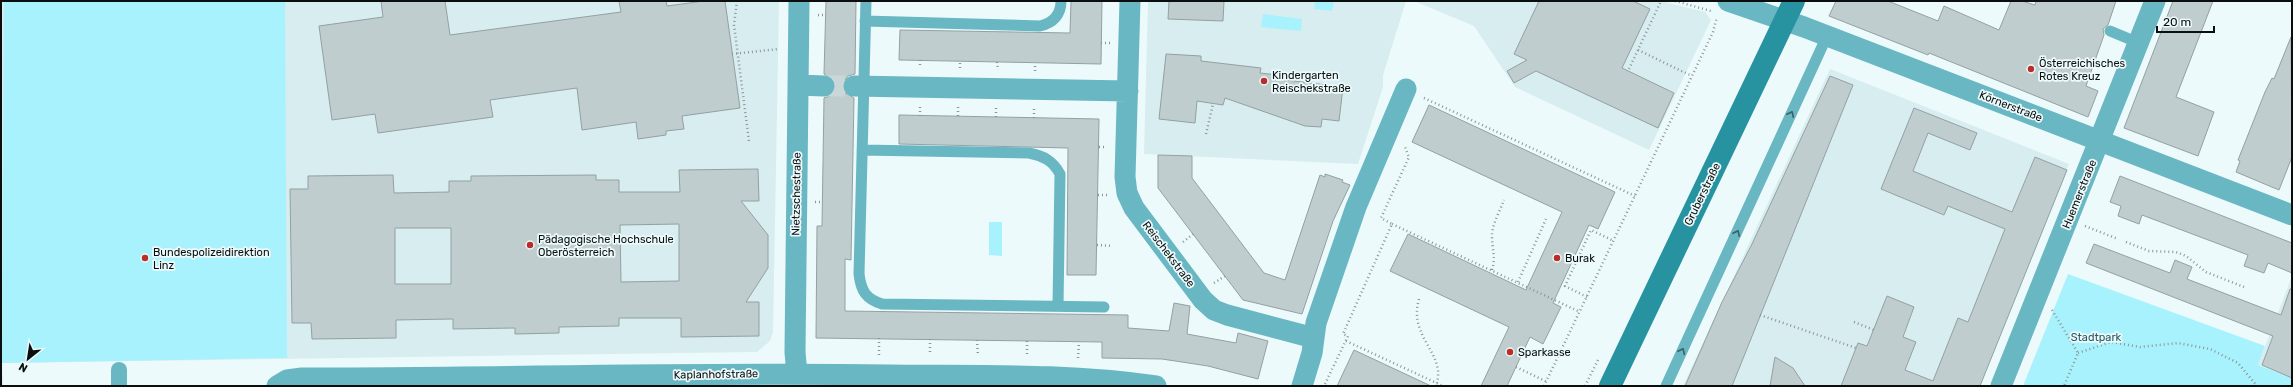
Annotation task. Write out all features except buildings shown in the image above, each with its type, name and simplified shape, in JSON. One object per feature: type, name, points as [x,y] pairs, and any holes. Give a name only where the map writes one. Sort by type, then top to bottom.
[{"type":"main road","name":"Gruberstraße","points":[[1610,386],[1790,10]]},
{"type":"street","name":"Nietzschestraße","points":[[797,379],[794,352],[799,1]]},
{"type":"street","name":"Reischekstraße","points":[[1130,1],[1125,177],[1127,193],[1134,208],[1192,286],[1209,305],[1227,315],[1314,338]]},
{"type":"street","name":"Körnerstraße","points":[[1728,1],[1790,10],[1827,36],[2292,215]]},
{"type":"street","name":"Huemerstraße","points":[[2001,386],[2155,1]]},
{"type":"street","points":[[798,85],[824,86]]},
{"type":"street","points":[[859,86],[1128,91]]},
{"type":"street","points":[[1302,386],[1312,353],[1316,323],[1356,207],[1415,93]]},
{"type":"street","points":[[119,370],[119,386]]},
{"type":"street","name":"Kaplanhofstraße","points":[[277,386],[287,380],[302,378],[506,382],[797,379],[1098,383],[1156,386]]},
{"type":"lane","points":[[866,1],[859,86],[862,150],[860,274],[861,288],[866,296],[882,304],[1104,307]]},
{"type":"lane","points":[[865,21],[1040,26],[1049,24],[1057,18],[1061,1]]},
{"type":"lane","points":[[2110,31],[2139,43]]},
{"type":"lane","points":[[1666,386],[1827,36]]},
{"type":"lane","points":[[862,150],[1029,153],[1048,160],[1056,167],[1060,174],[1058,306]]},
{"type":"path","points":[[737,1],[734,25],[750,141]]},
{"type":"path","points":[[1629,68],[1661,1]]},
{"type":"path","points":[[1544,386],[1717,22],[1718,17],[1715,13],[1675,1]]},
{"type":"path","points":[[818,15],[825,16]]},
{"type":"path","points":[[732,54],[781,49]]},
{"type":"path","points":[[1638,50],[1692,76]]},
{"type":"path","points":[[1415,93],[1635,196]]},
{"type":"path","points":[[1415,93],[1421,105]]},
{"type":"path","points":[[1206,134],[1213,104]]},
{"type":"path","points":[[1407,142],[1404,149],[1409,157],[1381,218],[1580,312]]},
{"type":"path","points":[[1098,195],[1112,196]]},
{"type":"path","points":[[1492,270],[1495,254],[1492,245],[1492,228],[1504,200]]},
{"type":"path","points":[[1518,282],[1546,220]]},
{"type":"path","points":[[1324,386],[1346,341],[1348,336],[1343,334],[1392,224]]},
{"type":"path","points":[[2083,225],[2118,239]]},
{"type":"path","points":[[1587,296],[1565,286],[1591,230],[1614,241]]},
{"type":"path","points":[[1180,245],[1193,234]]},
{"type":"path","points":[[2126,242],[2149,251],[2176,252],[2186,256],[2206,272],[2244,287]]},
{"type":"path","points":[[1097,245],[1112,246]]},
{"type":"path","points":[[1211,286],[1225,276]]},
{"type":"path","points":[[1419,299],[1417,307],[1419,332],[1439,367],[1437,383]]},
{"type":"path","points":[[2050,307],[2078,353]]},
{"type":"path","points":[[1760,315],[1856,348]]},
{"type":"path","points":[[1854,322],[1874,330]]},
{"type":"path","points":[[878,338],[879,355]]},
{"type":"path","points":[[930,339],[930,355]]},
{"type":"path","points":[[977,340],[978,356]]},
{"type":"path","points":[[1027,341],[1027,357]]},
{"type":"path","points":[[1346,341],[1443,386]]},
{"type":"path","points":[[1078,358],[1079,342]]},
{"type":"path","points":[[2064,386],[2078,353],[2111,342],[2140,348],[2178,343],[2210,349],[2238,363],[2257,386]]},
{"type":"path","points":[[1516,367],[1546,382]]},
{"type":"shaded area","name":"Bundespolizeidirektion Linz","points":[[1,1],[779,1],[773,332],[770,341],[757,352],[2,363],[3,386],[1,386]]},
{"type":"shaded area","name":"Kindergarten Reischekstraße","points":[[1148,1],[1406,1],[1383,75],[1383,87],[1358,164],[1144,154]]},
{"type":"shaded area","points":[[1414,1],[1661,1],[1705,12],[1711,20],[1649,150],[1515,87],[1474,26]]},
{"type":"shaded area","points":[[1830,69],[2069,164],[1980,386],[1683,386]]},
{"type":"shaded area","points":[[2292,276],[2292,378],[2258,365]]},
{"type":"green space","points":[[4,1],[285,1],[287,358],[2,363]]},
{"type":"green space","points":[[1315,1],[1334,1],[1332,11],[1314,9]]},
{"type":"green space","points":[[1263,14],[1302,19],[1301,31],[1261,27]]},
{"type":"green space","points":[[989,222],[1002,222],[1002,256],[989,255]]},
{"type":"green space","name":"Stadtpark","points":[[2068,274],[2265,346],[2258,365],[2292,378],[2292,386],[2023,386]]},
{"type":"tunnel","points":[[824,86],[854,86]]},
{"type":"place","name":"Österreichisches Rotes Kreuz","points":[[2031,69]]},
{"type":"place","name":"Kindergarten Reischekstraße","points":[[1264,81]]},
{"type":"place","name":"Pädagogische Hochschule Oberösterreich","points":[[530,245]]},
{"type":"place","name":"Bundespolizeidirektion Linz","points":[[145,258]]},
{"type":"place","name":"Burak","points":[[1557,258]]},
{"type":"place","name":"Sparkasse","points":[[1510,352]]}]
